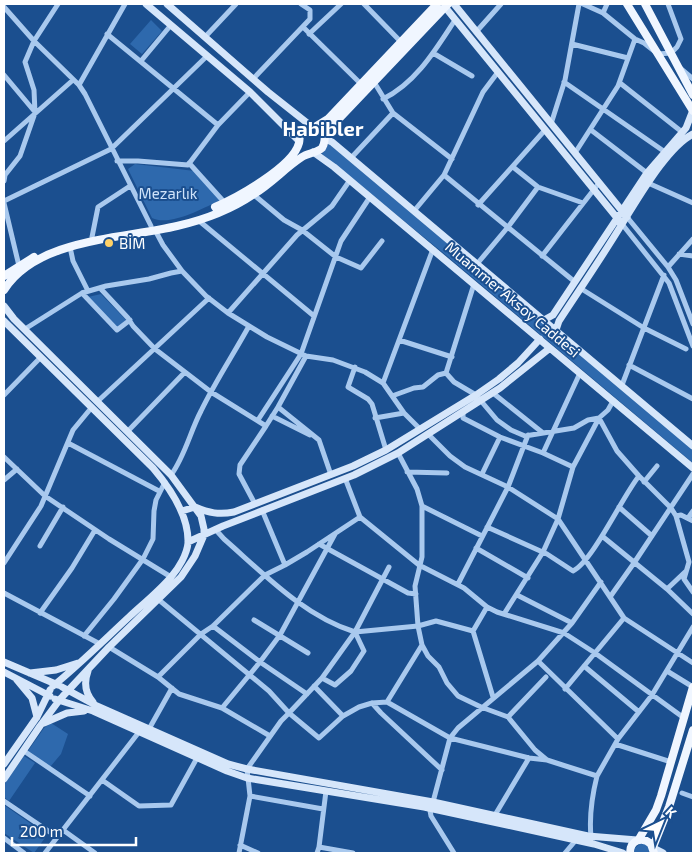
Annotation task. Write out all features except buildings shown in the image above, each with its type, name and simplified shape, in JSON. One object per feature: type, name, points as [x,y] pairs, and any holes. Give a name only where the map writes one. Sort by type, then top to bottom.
[{"type":"main road","points":[[146,4],[250,92],[299,142],[303,149],[312,152]]},
{"type":"main road","points":[[454,4],[625,214]]},
{"type":"main road","points":[[625,214],[647,173],[682,132],[690,120],[693,111],[627,4]]},
{"type":"main road","points":[[645,4],[693,95]]},
{"type":"main road","points":[[169,5],[253,79],[313,127],[321,130],[325,138]]},
{"type":"main road","points":[[4,290],[12,279],[32,263],[52,252],[153,228],[237,198],[267,178],[290,158],[299,142],[301,132],[328,119],[401,42],[443,5]]},
{"type":"main road","points":[[443,5],[620,221]]},
{"type":"main road","points":[[4,276],[50,247],[92,237],[178,226],[198,220],[254,195],[301,158],[322,148],[325,138],[334,125],[443,5]]},
{"type":"main road","points":[[546,130],[551,124]]},
{"type":"main road","points":[[556,330],[578,285],[620,221],[677,146],[693,134]]},
{"type":"main road","name":"Muammer Aksoy Caddesi","points":[[325,138],[414,210],[693,446]]},
{"type":"main road","name":"Muammer Aksoy Caddesi","points":[[312,152],[350,180],[693,468]]},
{"type":"main road","points":[[544,320],[553,315],[578,285]]},
{"type":"main road","points":[[4,306],[25,330],[171,475],[201,516],[204,535],[195,556],[181,577],[88,669],[57,692],[40,726],[4,779]]},
{"type":"main road","points":[[4,321],[141,455],[165,482],[182,511],[188,542],[184,557],[171,578],[83,661],[5,759]]},
{"type":"main road","points":[[188,542],[262,510],[345,478],[398,453],[463,411],[518,363],[540,339]]},
{"type":"main road","points":[[182,511],[195,506],[210,513],[222,514],[256,504],[353,466],[386,450],[420,429],[478,398],[493,393],[550,348]]},
{"type":"main road","points":[[40,358],[48,352]]},
{"type":"main road","points":[[92,407],[98,402]]},
{"type":"main road","points":[[420,429],[428,434]]},
{"type":"main road","points":[[28,674],[66,668],[83,661]]},
{"type":"main road","points":[[4,662],[57,692],[95,709],[149,729],[228,764],[495,815],[591,837],[649,841],[653,849],[662,853]]},
{"type":"main road","points":[[88,669],[85,680],[86,688],[95,709]]},
{"type":"main road","points":[[4,672],[57,692],[139,732],[247,778],[326,791],[431,804],[623,853]]},
{"type":"main road","points":[[13,676],[32,698],[37,717]]},
{"type":"main road","points":[[630,853],[631,846],[638,840],[656,810],[693,687]]},
{"type":"main road","points":[[40,726],[53,718],[67,713],[95,709]]},
{"type":"main road","points":[[653,849],[669,807],[693,730]]},
{"type":"street","points":[[4,181],[5,175],[20,156],[36,113],[34,90],[25,62],[34,41],[58,4]]},
{"type":"street","points":[[79,85],[125,4]]},
{"type":"street","points":[[205,37],[236,4]]},
{"type":"street","points":[[253,79],[310,19],[310,10],[301,4]]},
{"type":"street","points":[[310,34],[341,4]]},
{"type":"street","points":[[364,4],[401,42]]},
{"type":"street","points":[[476,32],[501,4]]},
{"type":"street","points":[[551,124],[564,82],[579,4]]},
{"type":"street","points":[[583,4],[603,13],[635,39],[644,43],[658,54],[671,53],[682,39],[668,4]]},
{"type":"street","points":[[603,13],[607,4]]},
{"type":"street","points":[[4,7],[34,41],[79,85],[153,228],[182,271],[209,298],[249,326],[303,355],[334,360],[355,367],[383,383],[404,413],[420,429]]},
{"type":"street","points":[[384,99],[394,93],[420,69],[455,20]]},
{"type":"street","points":[[141,61],[171,25]]},
{"type":"street","points":[[303,27],[361,84]]},
{"type":"street","points":[[107,34],[218,125]]},
{"type":"street","points":[[575,153],[620,83],[635,39]]},
{"type":"street","points":[[572,44],[628,58]]},
{"type":"street","points":[[433,53],[472,76]]},
{"type":"street","points":[[19,266],[4,202],[111,149],[207,56]]},
{"type":"street","points":[[678,66],[693,80]]},
{"type":"street","points":[[414,210],[444,174],[483,92],[498,72]]},
{"type":"street","points":[[4,75],[36,113]]},
{"type":"street","points":[[4,141],[73,80]]},
{"type":"street","points":[[374,82],[393,113],[452,159]]},
{"type":"street","points":[[564,82],[665,152]]},
{"type":"street","points":[[620,83],[682,132]]},
{"type":"street","points":[[117,161],[138,161],[185,166],[218,125],[250,92]]},
{"type":"street","points":[[351,158],[393,113]]},
{"type":"street","points":[[478,205],[546,130]]},
{"type":"street","points":[[591,130],[647,173]]},
{"type":"street","points":[[189,163],[226,203]]},
{"type":"street","points":[[513,167],[538,187],[583,203]]},
{"type":"street","points":[[444,174],[478,205],[508,227],[578,285],[644,328],[686,349]]},
{"type":"street","points":[[228,313],[302,230],[332,206],[350,180]]},
{"type":"street","points":[[542,256],[600,183]]},
{"type":"street","points":[[648,183],[693,203]]},
{"type":"street","points":[[92,237],[98,207],[130,186]]},
{"type":"street","points":[[477,264],[538,187]]},
{"type":"street","points":[[254,195],[284,220],[302,230],[336,257],[361,268],[382,241]]},
{"type":"street","points":[[256,504],[239,474],[240,465],[278,407],[303,355],[314,316],[341,241],[370,197]]},
{"type":"street","points":[[625,214],[668,267],[676,280],[693,324]]},
{"type":"street","points":[[198,220],[314,316]]},
{"type":"street","points":[[620,221],[664,275],[674,293],[693,346]]},
{"type":"street","points":[[668,267],[693,239]]},
{"type":"street","points":[[70,247],[73,261],[85,292],[117,330],[130,320]]},
{"type":"street","points":[[383,383],[432,249]]},
{"type":"street","points":[[679,254],[693,256]]},
{"type":"street","points":[[25,330],[85,292],[182,271]]},
{"type":"street","points":[[622,385],[664,275]]},
{"type":"street","points":[[446,373],[474,284]]},
{"type":"street","points":[[100,288],[155,349],[210,392],[266,426]]},
{"type":"street","points":[[98,402],[209,298]]},
{"type":"street","points":[[685,301],[692,302]]},
{"type":"street","points":[[171,475],[188,443],[210,392],[249,326]]},
{"type":"street","points":[[399,340],[452,357]]},
{"type":"street","points":[[258,420],[303,355]]},
{"type":"street","points":[[4,395],[40,358]]},
{"type":"street","points":[[630,365],[693,399]]},
{"type":"street","points":[[355,367],[348,387],[368,399],[372,404],[386,450]]},
{"type":"street","points":[[128,431],[185,372]]},
{"type":"street","points":[[446,373],[454,382],[478,398],[497,420],[511,430],[525,436],[574,428],[588,420],[599,418]]},
{"type":"street","points":[[392,396],[414,388],[423,387],[438,375],[446,373]]},
{"type":"street","points":[[544,453],[580,373]]},
{"type":"street","points":[[493,393],[543,432]]},
{"type":"street","points":[[504,614],[543,552],[558,519],[573,468],[599,418],[608,410],[613,401]]},
{"type":"street","points":[[4,563],[41,506],[73,430],[92,407]]},
{"type":"street","points":[[278,407],[319,440],[331,475]]},
{"type":"street","points":[[463,411],[464,418],[500,437],[544,453],[573,468]]},
{"type":"street","points":[[375,418],[404,413]]},
{"type":"street","points":[[272,416],[319,440]]},
{"type":"street","points":[[599,418],[617,451],[644,482],[671,508],[676,516],[691,563],[684,579],[693,592]]},
{"type":"street","points":[[428,434],[450,456],[465,467],[508,487],[558,519],[624,618],[693,663]]},
{"type":"street","points":[[458,584],[508,487],[528,435]]},
{"type":"street","points":[[482,474],[500,437]]},
{"type":"street","points":[[68,443],[159,491]]},
{"type":"street","points":[[398,453],[416,489],[422,506],[422,557],[415,586],[418,626],[422,645],[458,696],[508,718],[535,750],[548,760]]},
{"type":"street","points":[[4,457],[45,496],[171,578]]},
{"type":"street","points":[[644,482],[657,466]]},
{"type":"street","points":[[4,480],[17,469]]},
{"type":"street","points":[[407,472],[447,473]]},
{"type":"street","points":[[610,596],[634,564],[693,474]]},
{"type":"street","points":[[487,527],[543,552],[572,570],[576,569],[602,536],[639,476]]},
{"type":"street","points":[[345,478],[360,517],[419,564],[458,584],[487,607],[564,632],[684,718]]},
{"type":"street","points":[[84,636],[143,560],[153,539],[154,511],[159,491],[165,482]]},
{"type":"street","points":[[422,506],[482,536]]},
{"type":"street","points":[[40,546],[63,507]]},
{"type":"street","points":[[619,507],[652,536]]},
{"type":"street","points":[[262,510],[285,564]]},
{"type":"street","points":[[688,518],[693,511]]},
{"type":"street","points":[[676,516],[681,515],[693,521]]},
{"type":"street","points":[[158,677],[265,575],[319,544],[360,517]]},
{"type":"street","points":[[40,613],[96,530]]},
{"type":"street","points":[[215,530],[298,602],[332,623],[355,632],[418,626],[436,621],[473,631]]},
{"type":"street","points":[[222,708],[280,635],[335,534]]},
{"type":"street","points":[[602,536],[667,589],[693,614]]},
{"type":"street","points":[[319,544],[408,594],[416,594]]},
{"type":"street","points":[[476,548],[528,578]]},
{"type":"street","points":[[239,853],[250,796],[247,769],[270,736],[322,678],[355,632],[389,567]]},
{"type":"street","points":[[667,589],[686,572]]},
{"type":"street","points":[[454,853],[431,816],[431,804],[450,738],[481,707],[538,661],[572,623],[601,582]]},
{"type":"street","points":[[4,593],[100,644]]},
{"type":"street","points":[[517,595],[572,623]]},
{"type":"street","points":[[159,600],[269,691],[289,713],[318,738],[343,716],[359,707],[372,703],[387,702],[450,738],[529,758],[548,760],[597,776]]},
{"type":"street","points":[[487,607],[473,631],[493,697]]},
{"type":"street","points":[[565,689],[624,618]]},
{"type":"street","points":[[254,620],[308,653]]},
{"type":"street","points":[[213,626],[260,662],[307,694]]},
{"type":"street","points":[[591,837],[591,812],[597,776],[617,742],[652,696],[693,627]]},
{"type":"street","points":[[322,678],[335,685],[352,671],[364,651],[355,632]]},
{"type":"street","points":[[387,702],[422,645]]},
{"type":"street","points":[[109,647],[158,677],[179,694],[222,708],[270,736]]},
{"type":"street","points":[[538,661],[617,742],[671,762]]},
{"type":"street","points":[[584,666],[639,712]]},
{"type":"street","points":[[667,670],[693,687]]},
{"type":"street","points":[[508,718],[546,677]]},
{"type":"street","points":[[314,686],[343,716]]},
{"type":"street","points":[[149,729],[172,688]]},
{"type":"street","points":[[372,703],[381,714],[442,770]]},
{"type":"street","points":[[45,853],[139,732]]},
{"type":"street","points":[[24,751],[90,796]]},
{"type":"street","points":[[102,780],[139,806],[171,805],[197,758]]},
{"type":"street","points":[[495,815],[529,758]]},
{"type":"street","points":[[317,853],[326,791]]},
{"type":"street","points":[[682,794],[693,797]]},
{"type":"street","points":[[250,796],[323,809]]},
{"type":"street","points":[[4,802],[58,837]]},
{"type":"street","points":[[63,830],[95,853]]},
{"type":"street","points":[[4,838],[24,853]]},
{"type":"street","points":[[565,853],[576,840]]},
{"type":"street","points":[[240,845],[258,853]]},
{"type":"street","points":[[319,847],[353,853]]},
{"type":"green space","points":[[151,20],[162,31],[142,54],[130,44]]},
{"type":"green space","points":[[329,144],[693,450],[693,463],[447,256],[322,154]]},
{"type":"green space","name":"Mezarlık","points":[[135,164],[195,171],[221,200],[196,212],[177,218],[159,220],[152,218],[128,169]]},
{"type":"green space","points":[[101,294],[126,320],[116,329],[88,297]]},
{"type":"green space","points":[[51,723],[68,734],[61,754],[50,767],[28,751],[44,728]]},
{"type":"green space","points":[[24,756],[35,763],[9,801],[4,797],[4,785]]},
{"type":"green space","points":[[4,805],[47,835],[34,853],[4,833]]},
{"type":"green space","points":[[641,843],[648,845],[650,853],[634,853],[635,848]]},
{"type":"place","name":"BİM","points":[[109,243]]},
{"type":"district","name":"Habibler","points":[[323,128]]}]
